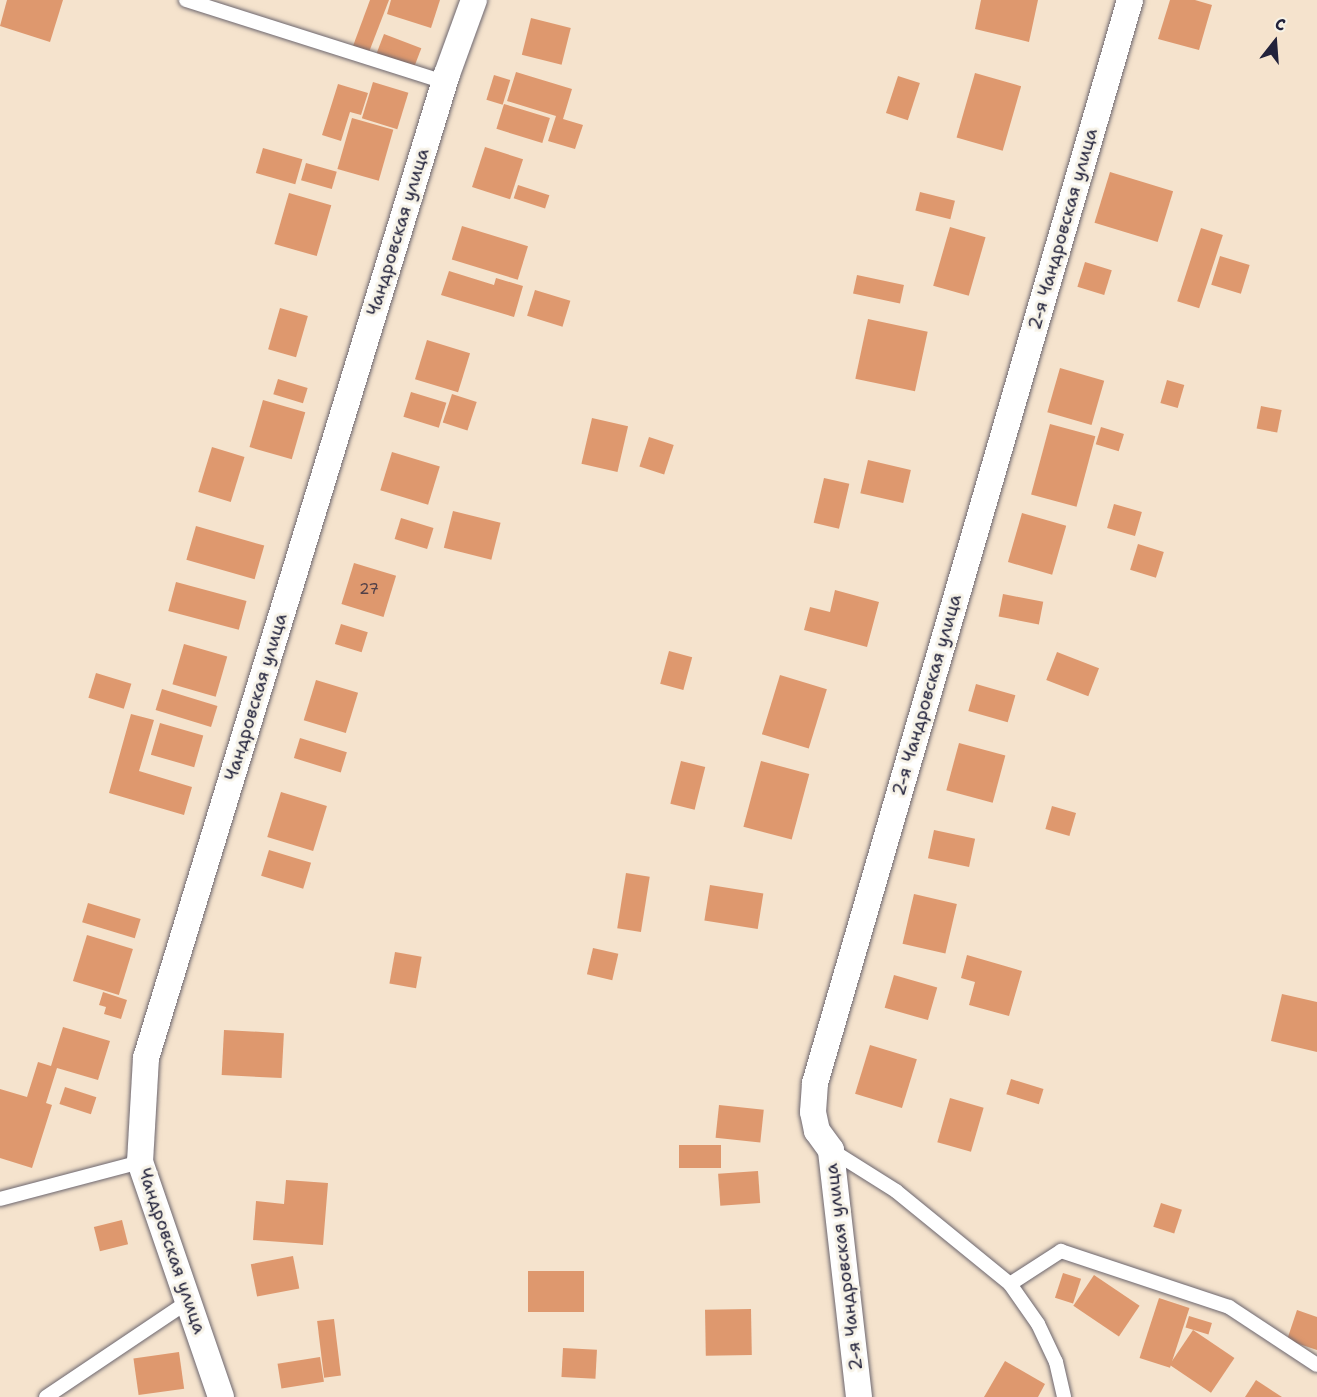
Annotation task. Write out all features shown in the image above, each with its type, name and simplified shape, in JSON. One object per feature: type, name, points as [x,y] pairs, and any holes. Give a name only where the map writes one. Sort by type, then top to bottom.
[{"type":"street","name":"Чандровская улица","points":[[221,1397],[140,1162],[146,1058],[444,82],[474,0]]},
{"type":"street","name":"2-я Чандровская улица","points":[[859,1397],[831,1150],[817,1131],[813,1112],[814,1083],[1130,0]]},
{"type":"lane","points":[[186,0],[444,82]]},
{"type":"lane","points":[[831,1150],[896,1191],[1010,1284],[1038,1324],[1056,1362],[1064,1397]]},
{"type":"lane","points":[[0,1199],[140,1162]]},
{"type":"lane","points":[[1010,1284],[1060,1251],[1229,1307],[1317,1365]]},
{"type":"lane","points":[[46,1397],[189,1301]]},
{"type":"building","points":[[7,0],[63,0],[50,42],[0,26]]},
{"type":"building","points":[[370,0],[389,0],[369,52],[353,46]]},
{"type":"building","points":[[391,0],[440,0],[431,28],[387,14]]},
{"type":"building","points":[[981,0],[1038,0],[1029,42],[975,29]]},
{"type":"building","points":[[1170,0],[1195,0],[1212,5],[1199,50],[1158,39]]},
{"type":"building","points":[[531,18],[571,28],[562,65],[522,55]]},
{"type":"building","points":[[384,34],[421,48],[413,70],[376,55]]},
{"type":"building","points":[[516,72],[572,89],[563,119],[583,125],[575,149],[548,141],[556,116],[507,101]]},
{"type":"building","points":[[975,73],[1021,86],[1003,151],[957,137]]},
{"type":"building","points":[[494,75],[510,80],[503,105],[486,100]]},
{"type":"building","points":[[898,76],[920,83],[908,120],[886,113]]},
{"type":"building","points":[[373,82],[408,93],[397,129],[362,118]]},
{"type":"building","points":[[338,84],[368,93],[361,115],[350,112],[341,141],[322,135]]},
{"type":"building","points":[[504,104],[550,118],[542,143],[496,129]]},
{"type":"building","points":[[352,118],[393,130],[379,181],[337,169]]},
{"type":"building","points":[[485,147],[523,159],[510,199],[472,187]]},
{"type":"building","points":[[263,148],[302,159],[295,184],[256,173]]},
{"type":"building","points":[[306,163],[337,172],[332,189],[301,180]]},
{"type":"building","points":[[1110,172],[1173,191],[1158,242],[1095,223]]},
{"type":"building","points":[[518,185],[549,195],[545,209],[514,198]]},
{"type":"building","points":[[920,192],[955,201],[950,219],[915,210]]},
{"type":"building","points":[[289,193],[331,205],[317,256],[274,244]]},
{"type":"building","points":[[462,226],[528,246],[518,280],[452,259]]},
{"type":"building","points":[[950,227],[986,237],[969,296],[933,286]]},
{"type":"building","points":[[1201,228],[1223,235],[1199,308],[1177,301]]},
{"type":"building","points":[[1220,256],[1250,265],[1241,294],[1211,285]]},
{"type":"building","points":[[1085,262],[1112,270],[1104,295],[1077,287]]},
{"type":"building","points":[[449,271],[494,285],[496,278],[523,286],[514,317],[441,295]]},
{"type":"building","points":[[857,275],[904,285],[900,304],[853,294]]},
{"type":"building","points":[[535,290],[570,301],[562,327],[527,316]]},
{"type":"building","points":[[280,308],[308,316],[296,357],[268,349]]},
{"type":"building","points":[[868,319],[928,332],[915,391],[855,379]]},
{"type":"building","points":[[427,340],[470,353],[458,392],[415,379]]},
{"type":"building","points":[[1060,368],[1104,381],[1092,425],[1047,412]]},
{"type":"building","points":[[278,379],[308,388],[303,403],[273,394]]},
{"type":"building","points":[[1167,380],[1184,385],[1178,408],[1160,403]]},
{"type":"building","points":[[411,392],[446,403],[439,428],[403,417]]},
{"type":"building","points":[[452,394],[477,402],[467,431],[443,423]]},
{"type":"building","points":[[263,400],[305,412],[292,459],[249,447]]},
{"type":"building","points":[[1261,406],[1282,410],[1277,433],[1257,429]]},
{"type":"building","points":[[592,418],[628,426],[617,472],[581,464]]},
{"type":"building","points":[[1050,424],[1095,436],[1077,507],[1031,495]]},
{"type":"building","points":[[1101,427],[1124,434],[1119,451],[1096,444]]},
{"type":"building","points":[[649,437],[674,445],[664,475],[639,466]]},
{"type":"building","points":[[212,447],[245,457],[231,502],[198,492]]},
{"type":"building","points":[[392,452],[440,467],[428,505],[380,490]]},
{"type":"building","points":[[868,460],[911,470],[903,503],[860,493]]},
{"type":"building","points":[[824,478],[849,484],[839,529],[814,523]]},
{"type":"building","points":[[1114,504],[1142,512],[1135,536],[1107,528]]},
{"type":"building","points":[[453,511],[501,523],[491,560],[444,548]]},
{"type":"building","points":[[1022,513],[1066,526],[1052,575],[1008,562]]},
{"type":"building","points":[[401,518],[434,528],[427,549],[395,539]]},
{"type":"building","points":[[196,526],[264,546],[255,579],[186,560]]},
{"type":"building","points":[[1138,544],[1164,552],[1156,578],[1130,570]]},
{"type":"building","points":[[354,563],[396,576],[384,617],[341,604]]},
{"type":"building","points":[[176,582],[247,601],[239,630],[168,611]]},
{"type":"building","points":[[835,590],[879,602],[867,647],[804,630],[810,607],[830,612]]},
{"type":"building","points":[[1003,594],[1043,602],[1039,624],[999,617]]},
{"type":"building","points":[[341,624],[368,632],[362,652],[335,644]]},
{"type":"building","points":[[184,644],[227,656],[216,697],[172,684]]},
{"type":"building","points":[[669,651],[692,657],[683,690],[660,684]]},
{"type":"building","points":[[1057,652],[1099,668],[1088,696],[1046,680]]},
{"type":"building","points":[[96,673],[131,684],[124,709],[88,698]]},
{"type":"building","points":[[780,675],[827,689],[809,749],[762,734]]},
{"type":"building","points":[[316,680],[358,693],[346,733],[304,720]]},
{"type":"building","points":[[976,684],[1015,695],[1008,722],[968,711]]},
{"type":"building","points":[[162,689],[217,706],[211,727],[156,710]]},
{"type":"building","points":[[131,714],[154,720],[139,771],[192,787],[184,815],[109,793]]},
{"type":"building","points":[[160,723],[203,735],[194,767],[151,755]]},
{"type":"building","points":[[300,738],[347,752],[341,772],[294,758]]},
{"type":"building","points":[[959,743],[1005,755],[993,803],[946,790]]},
{"type":"building","points":[[681,761],[705,767],[695,810],[670,804]]},
{"type":"building","points":[[761,761],[809,774],[792,840],[743,827]]},
{"type":"building","points":[[281,792],[327,806],[313,851],[267,837]]},
{"type":"building","points":[[1052,806],[1076,813],[1069,836],[1045,829]]},
{"type":"building","points":[[934,830],[975,839],[969,867],[928,858]]},
{"type":"building","points":[[269,850],[311,863],[303,889],[261,876]]},
{"type":"building","points":[[626,873],[650,877],[641,932],[617,928]]},
{"type":"building","points":[[710,885],[763,893],[758,929],[704,921]]},
{"type":"building","points":[[914,894],[957,904],[945,954],[903,944]]},
{"type":"building","points":[[88,903],[141,919],[135,938],[82,922]]},
{"type":"building","points":[[87,935],[133,949],[119,995],[73,981]]},
{"type":"building","points":[[593,948],[618,954],[612,980],[587,974]]},
{"type":"building","points":[[395,952],[422,957],[416,988],[389,984]]},
{"type":"building","points":[[967,955],[1022,971],[1009,1016],[969,1005],[975,982],[961,978]]},
{"type":"building","points":[[894,975],[937,987],[928,1020],[885,1008]]},
{"type":"building","points":[[103,992],[127,1000],[121,1019],[104,1014],[106,1007],[99,1005]]},
{"type":"building","points":[[1282,994],[1317,1002],[1317,1052],[1271,1041]]},
{"type":"building","points":[[63,1027],[110,1041],[98,1080],[57,1068],[46,1103],[52,1105],[32,1168],[0,1158],[0,1089],[27,1097],[38,1062],[51,1066]]},
{"type":"building","points":[[224,1030],[284,1033],[282,1078],[222,1075]]},
{"type":"building","points":[[870,1045],[917,1059],[902,1108],[855,1094]]},
{"type":"building","points":[[1011,1079],[1044,1089],[1039,1104],[1006,1094]]},
{"type":"building","points":[[65,1087],[96,1097],[91,1114],[59,1104]]},
{"type":"building","points":[[950,1098],[984,1108],[971,1152],[937,1142]]},
{"type":"building","points":[[719,1105],[764,1110],[760,1143],[716,1138]]},
{"type":"building","points":[[679,1145],[721,1145],[721,1168],[679,1168]]},
{"type":"building","points":[[758,1171],[760,1203],[720,1206],[718,1174]]},
{"type":"building","points":[[286,1180],[328,1183],[323,1245],[253,1240],[256,1201],[284,1204]]},
{"type":"building","points":[[1161,1203],[1182,1210],[1174,1234],[1153,1227]]},
{"type":"building","points":[[122,1220],[128,1244],[100,1251],[94,1227]]},
{"type":"building","points":[[293,1256],[299,1288],[257,1297],[251,1264]]},
{"type":"building","points":[[528,1271],[584,1271],[584,1312],[528,1312]]},
{"type":"building","points":[[1063,1273],[1081,1279],[1073,1304],[1055,1298]]},
{"type":"building","points":[[1094,1275],[1140,1306],[1119,1336],[1073,1306]]},
{"type":"building","points":[[1159,1298],[1189,1308],[1170,1368],[1140,1358]]},
{"type":"building","points":[[751,1309],[752,1355],[706,1356],[705,1310]]},
{"type":"building","points":[[1297,1310],[1317,1317],[1317,1350],[1287,1340]]},
{"type":"building","points":[[1189,1316],[1212,1323],[1208,1334],[1185,1327]]},
{"type":"building","points":[[334,1319],[341,1376],[324,1378],[317,1321]]},
{"type":"building","points":[[1193,1330],[1234,1358],[1211,1393],[1170,1365]]},
{"type":"building","points":[[563,1348],[597,1350],[595,1379],[561,1377]]},
{"type":"building","points":[[179,1352],[184,1389],[139,1395],[133,1358]]},
{"type":"building","points":[[320,1357],[324,1382],[281,1388],[278,1364]]},
{"type":"building","points":[[1005,1361],[1045,1384],[1038,1397],[984,1397]]},
{"type":"building","points":[[1256,1380],[1282,1397],[1245,1397]]}]
